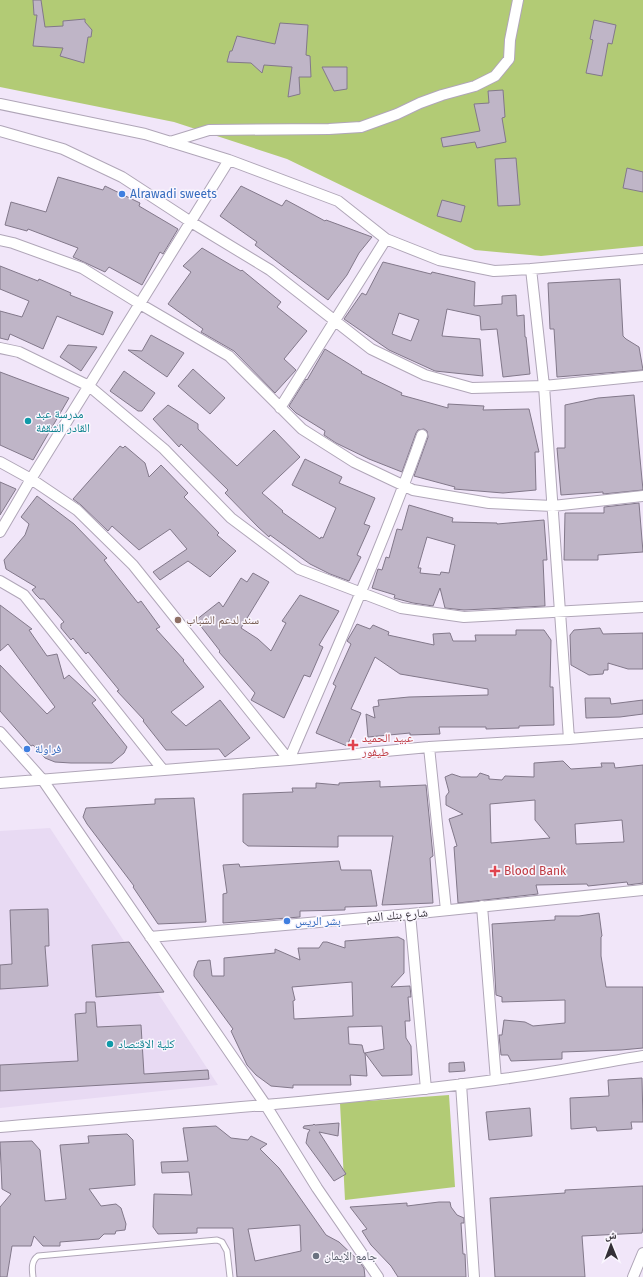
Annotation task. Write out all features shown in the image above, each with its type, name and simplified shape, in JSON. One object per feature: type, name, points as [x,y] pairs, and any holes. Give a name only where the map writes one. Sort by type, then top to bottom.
[{"type":"street","points":[[170,142],[209,130],[329,129],[361,127],[442,95],[475,86],[495,76],[508,59],[510,40],[518,0]]},
{"type":"street","points":[[0,104],[145,134],[229,160],[338,201],[386,239],[439,260],[494,271],[531,269],[643,258]]},
{"type":"street","points":[[0,131],[63,149],[122,176],[191,222],[270,270],[336,320],[371,349],[425,375],[472,388],[544,386],[643,376]]},
{"type":"street","points":[[0,532],[31,479],[229,160]]},
{"type":"street","points":[[280,408],[386,239]]},
{"type":"street","points":[[0,240],[13,243],[82,268],[229,356],[302,429],[354,462],[413,490],[490,503],[553,506],[643,496]]},
{"type":"street","points":[[531,269],[544,386],[568,739]]},
{"type":"street","points":[[0,348],[19,352],[89,386],[164,450],[231,518],[299,569],[401,608],[464,617],[643,608]]},
{"type":"street","points":[[289,760],[361,593],[404,485],[422,435]]},
{"type":"street","points":[[0,462],[31,479],[77,510],[133,565],[289,760]]},
{"type":"street","points":[[0,581],[24,595],[163,770]]},
{"type":"street","points":[[0,732],[42,780],[265,1104],[317,1188],[378,1277]]},
{"type":"street","points":[[0,782],[289,760],[430,747],[643,733]]},
{"type":"street","points":[[430,747],[446,910]]},
{"type":"street","name":"شارع بنك الدم","points":[[150,937],[410,914],[643,890]]},
{"type":"street","points":[[482,906],[496,1080]]},
{"type":"street","points":[[410,914],[426,1089]]},
{"type":"street","points":[[0,1127],[426,1089],[496,1080],[643,1056]]},
{"type":"street","points":[[462,1084],[474,1277]]},
{"type":"street","points":[[632,1277],[643,1253]]},
{"type":"lane","points":[[33,1277],[33,1262],[38,1256],[217,1240],[222,1242],[227,1251],[230,1277]]},
{"type":"shaded area","points":[[50,828],[218,1085],[0,1108],[0,831]]},
{"type":"green space","points":[[0,0],[643,0],[643,246],[541,256],[475,250],[287,159],[174,122],[0,87]]},
{"type":"green space","points":[[449,1095],[455,1187],[345,1200],[340,1103]]},
{"type":"building","points":[[33,0],[41,0],[45,27],[63,26],[63,21],[85,19],[85,22],[92,30],[91,37],[88,37],[84,63],[60,56],[63,48],[33,46],[37,15],[34,15]]},
{"type":"building","points":[[594,20],[616,25],[612,44],[608,43],[602,76],[586,73],[593,40],[590,39]]},
{"type":"building","points":[[280,23],[308,25],[306,55],[310,56],[311,77],[299,77],[300,94],[288,97],[292,67],[264,65],[262,73],[251,63],[227,62],[237,36],[275,44]]},
{"type":"building","points":[[322,67],[347,67],[347,89],[334,91]]},
{"type":"building","points":[[503,90],[505,117],[502,118],[506,142],[477,148],[475,142],[443,147],[441,138],[480,131],[474,104],[489,103],[488,91]]},
{"type":"building","points":[[516,158],[520,205],[498,206],[495,159]]},
{"type":"building","points":[[627,168],[643,172],[643,192],[623,188]]},
{"type":"building","points":[[58,177],[103,190],[105,186],[140,203],[139,206],[178,229],[163,254],[160,252],[142,285],[109,267],[105,272],[73,257],[78,248],[28,229],[27,231],[5,225],[11,202],[46,212]]},
{"type":"building","points":[[241,186],[282,206],[286,200],[325,221],[326,220],[372,237],[359,253],[347,275],[328,300],[255,245],[257,242],[220,216]]},
{"type":"building","points":[[442,200],[465,206],[461,222],[437,216]]},
{"type":"building","points":[[202,248],[241,271],[242,270],[281,302],[277,307],[307,331],[284,359],[296,370],[275,393],[234,351],[201,332],[203,329],[168,304],[191,272],[183,266]]},
{"type":"building","points":[[383,262],[431,274],[432,272],[475,282],[474,306],[502,304],[502,296],[516,295],[517,316],[524,315],[525,337],[530,374],[503,377],[497,329],[481,330],[480,316],[447,309],[442,336],[480,339],[483,376],[435,371],[389,350],[344,319],[362,293],[366,295]],"holes":[[[399,313],[419,320],[411,341],[392,334]]]},
{"type":"building","points":[[0,266],[38,281],[39,279],[71,293],[70,295],[113,312],[103,335],[57,316],[43,349],[10,334],[8,340],[0,338],[0,311],[22,317],[29,301],[0,289]]},
{"type":"building","points":[[620,279],[623,336],[639,347],[643,370],[557,377],[554,329],[550,329],[548,283]]},
{"type":"building","points":[[151,335],[184,353],[167,377],[128,350],[142,351]]},
{"type":"building","points":[[68,345],[97,347],[81,371],[60,357]]},
{"type":"building","points":[[325,349],[362,372],[361,373],[402,393],[401,395],[448,408],[448,404],[484,406],[483,410],[529,409],[539,452],[535,452],[536,490],[503,493],[454,489],[455,487],[414,476],[428,437],[427,431],[424,429],[418,430],[416,433],[402,472],[369,459],[336,443],[324,435],[325,431],[296,413],[289,406],[306,379],[307,380]]},
{"type":"building","points":[[193,369],[225,398],[210,414],[178,386]]},
{"type":"building","points":[[124,371],[155,393],[142,411],[138,411],[110,391]]},
{"type":"building","name":"مدرسة عبد القادر الشقفة","points":[[0,372],[69,398],[33,460],[0,445]]},
{"type":"building","points":[[634,395],[643,490],[603,494],[603,492],[561,495],[557,448],[565,448],[565,405],[598,398]]},
{"type":"building","points":[[168,405],[198,424],[198,429],[237,466],[274,430],[300,457],[262,493],[283,511],[282,512],[320,539],[321,537],[323,538],[336,508],[292,485],[305,459],[342,477],[339,483],[375,498],[364,524],[370,526],[357,555],[361,557],[349,581],[310,564],[270,535],[269,537],[258,527],[225,493],[228,490],[181,444],[179,447],[153,419]]},
{"type":"building","points":[[120,446],[123,448],[125,446],[145,463],[149,477],[161,465],[188,493],[184,497],[219,533],[217,535],[236,551],[210,577],[188,561],[160,580],[153,572],[187,549],[170,529],[139,550],[112,526],[108,531],[73,499]]},
{"type":"building","points":[[0,482],[16,489],[0,515]]},
{"type":"building","points":[[37,496],[74,524],[107,558],[104,560],[138,603],[141,601],[160,627],[156,629],[184,660],[183,661],[204,687],[171,712],[186,726],[220,700],[250,738],[225,757],[219,749],[166,750],[143,721],[144,720],[117,691],[119,690],[88,652],[86,654],[73,638],[71,640],[61,628],[61,624],[64,622],[44,599],[40,599],[32,590],[36,587],[6,569],[4,560],[25,535],[29,524],[21,517]]},
{"type":"building","points":[[639,503],[643,552],[598,555],[598,560],[564,560],[565,513],[604,513],[604,507]]},
{"type":"building","points":[[409,505],[453,518],[452,522],[497,524],[544,520],[547,560],[543,560],[545,606],[464,610],[445,608],[440,588],[433,606],[394,598],[395,595],[372,588],[378,569],[382,570],[386,557],[389,558],[397,529],[402,530]],"holes":[[[427,537],[455,545],[449,573],[441,572],[440,575],[420,573],[421,568],[418,568]]]},
{"type":"building","points":[[253,573],[269,582],[241,628],[258,639],[271,651],[286,623],[282,621],[300,595],[339,611],[319,645],[323,647],[310,677],[304,675],[284,718],[251,700],[255,693],[219,652],[220,651],[196,620],[219,602],[223,607],[241,578],[247,582]]},
{"type":"building","points":[[0,605],[32,629],[29,630],[47,656],[57,654],[64,679],[69,675],[96,700],[92,703],[127,747],[124,753],[112,763],[55,762],[45,758],[33,745],[31,746],[0,711],[0,665],[47,714],[55,707],[8,644],[0,651]]},
{"type":"building","points":[[357,624],[370,629],[373,625],[389,632],[388,635],[434,645],[433,634],[450,633],[453,641],[476,641],[475,635],[516,635],[516,630],[544,630],[551,640],[550,687],[553,687],[554,725],[486,729],[486,727],[439,727],[440,734],[410,735],[410,733],[368,737],[366,714],[375,718],[373,707],[379,706],[378,700],[409,697],[488,695],[488,689],[400,674],[375,657],[351,709],[361,713],[347,746],[316,733],[336,686],[333,684],[351,644],[347,641]]},
{"type":"building","points":[[600,628],[603,634],[643,633],[643,669],[628,669],[608,663],[608,670],[604,670],[603,674],[589,675],[571,665],[570,635],[574,630]]},
{"type":"building","points":[[585,698],[610,698],[611,704],[643,700],[643,714],[620,717],[586,718]]},
{"type":"building","points":[[563,761],[571,769],[602,767],[601,763],[614,763],[615,768],[643,765],[643,883],[628,885],[627,882],[588,886],[587,884],[536,885],[538,894],[458,903],[454,847],[457,846],[449,819],[463,814],[446,805],[446,796],[449,792],[445,777],[452,774],[461,777],[477,777],[480,773],[489,776],[489,779],[502,780],[505,776],[534,777],[534,763]],"holes":[[[535,800],[535,820],[550,838],[491,843],[490,804]],[[622,820],[624,842],[576,844],[575,824]]]},
{"type":"building","points":[[380,781],[380,787],[426,785],[433,856],[430,858],[433,903],[382,905],[393,836],[338,836],[338,847],[248,846],[243,842],[243,794],[293,792],[292,788],[316,788],[316,783],[339,785],[339,783]]},
{"type":"building","points":[[194,798],[206,922],[158,924],[133,887],[134,886],[83,817],[86,808],[155,804],[155,799]]},
{"type":"building","points":[[339,861],[341,870],[371,870],[377,906],[345,907],[345,910],[300,911],[300,917],[223,923],[223,894],[227,893],[223,865],[239,864],[240,867]]},
{"type":"building","points":[[48,909],[49,946],[45,946],[48,986],[0,989],[0,965],[12,964],[10,910]]},
{"type":"building","points":[[599,913],[602,936],[601,956],[606,987],[643,987],[643,1048],[562,1052],[562,1059],[511,1061],[508,1055],[501,1055],[499,1035],[502,1035],[504,1020],[525,1022],[533,1026],[565,1023],[565,1000],[502,1002],[502,997],[496,995],[492,924],[555,920],[555,916],[579,916]]},
{"type":"building","points":[[398,937],[404,940],[404,973],[391,987],[410,986],[411,997],[408,997],[410,1021],[405,1021],[406,1038],[411,1046],[412,1075],[382,1076],[365,1053],[367,1076],[350,1075],[351,1085],[293,1085],[293,1088],[271,1086],[256,1075],[247,1065],[231,1031],[233,1029],[194,976],[194,971],[198,961],[210,960],[212,976],[224,976],[224,958],[275,953],[275,949],[300,960],[298,948],[319,948],[323,942],[345,948],[345,941]],"holes":[[[352,982],[353,1016],[294,1019],[293,1001],[295,1000],[292,987]],[[382,1026],[384,1049],[364,1053],[362,1045],[349,1044],[348,1027]]]},
{"type":"building","points":[[129,942],[164,992],[96,997],[92,945]]},
{"type":"building","name":"كلية الاقتصاد","points":[[86,1002],[95,1002],[97,1027],[141,1025],[144,1074],[208,1070],[209,1079],[0,1091],[0,1065],[78,1061],[75,1014],[86,1013]]},
{"type":"building","points":[[464,1062],[465,1071],[449,1072],[449,1063]]},
{"type":"building","points":[[642,1078],[643,1122],[631,1122],[632,1129],[597,1131],[596,1127],[571,1129],[570,1098],[609,1096],[608,1080]]},
{"type":"building","points":[[530,1108],[532,1136],[489,1140],[486,1112]]},
{"type":"building","points":[[339,1123],[338,1136],[319,1132],[346,1174],[334,1181],[306,1143],[310,1130],[303,1128],[304,1126],[314,1124]]},
{"type":"building","points":[[216,1126],[231,1138],[248,1140],[251,1136],[267,1144],[260,1149],[279,1168],[326,1235],[339,1242],[359,1261],[364,1268],[365,1277],[237,1277],[233,1228],[197,1228],[197,1233],[158,1234],[153,1227],[154,1194],[192,1195],[189,1172],[162,1173],[161,1162],[188,1161],[183,1128]],"holes":[[[300,1225],[301,1251],[255,1261],[248,1229]]]},
{"type":"building","points":[[127,1134],[133,1140],[135,1185],[89,1189],[101,1206],[116,1204],[121,1208],[126,1224],[125,1230],[116,1231],[115,1234],[104,1234],[99,1239],[60,1242],[60,1246],[43,1246],[34,1236],[31,1246],[12,1246],[7,1277],[0,1277],[0,1207],[11,1194],[2,1189],[0,1142],[32,1141],[40,1150],[45,1201],[66,1199],[60,1145],[89,1143],[88,1136]]},
{"type":"building","points":[[643,1186],[642,1233],[582,1236],[585,1277],[495,1277],[490,1198],[565,1193],[565,1190]]},
{"type":"building","points":[[450,1202],[451,1207],[457,1215],[464,1218],[464,1223],[461,1223],[466,1277],[398,1277],[391,1266],[371,1245],[362,1231],[367,1229],[350,1207],[407,1203],[407,1206]]},
{"type":"place","name":"Alrawadi sweets","points":[[122,194]]},
{"type":"place","name":"مدرسة عبد القادر الشقفة","points":[[28,421]]},
{"type":"place","name":"سند لدعم الشباب","points":[[178,620]]},
{"type":"place","name":"عبيد الحميد طيفور","points":[[353,745]]},
{"type":"place","name":"فراولة","points":[[27,749]]},
{"type":"place","name":"Blood Bank","points":[[495,871]]},
{"type":"place","name":"بشر الريس","points":[[287,921]]},
{"type":"place","name":"كلية الاقتصاد","points":[[110,1044]]},
{"type":"place","name":"جامع الإيمان","points":[[316,1256]]}]
